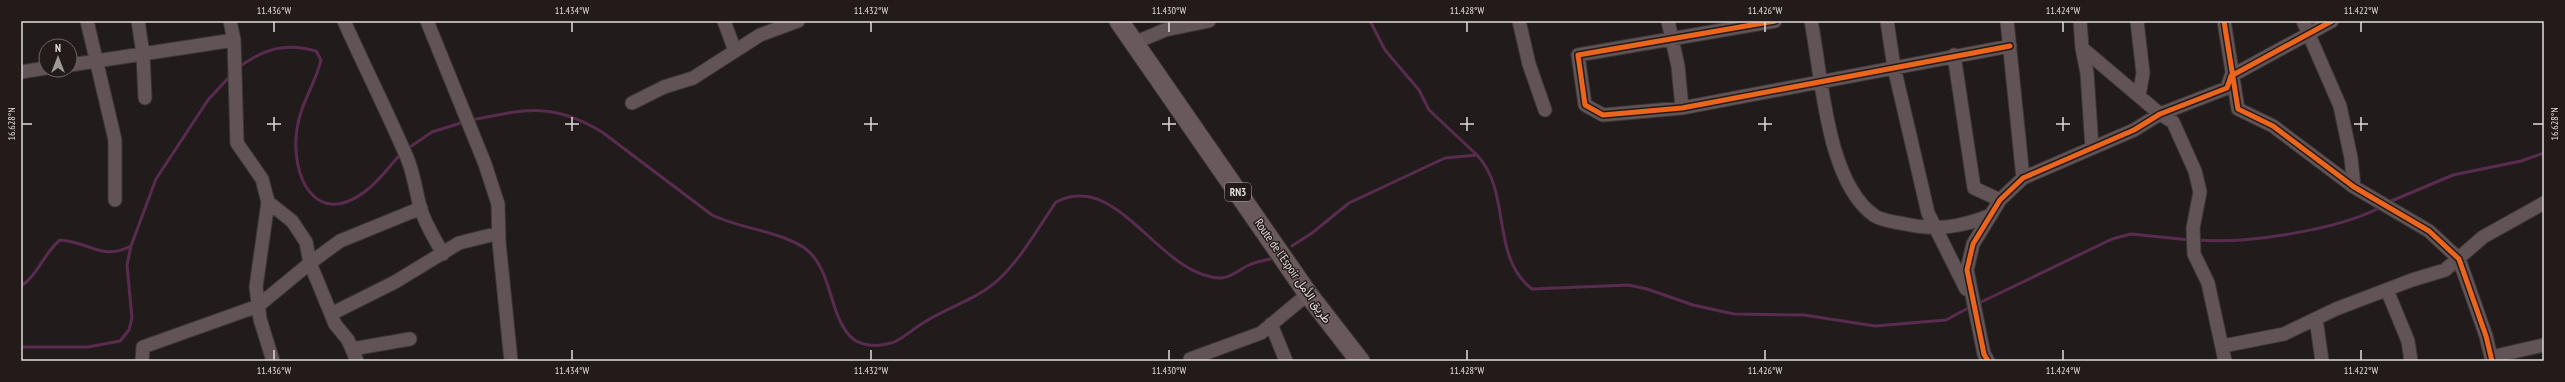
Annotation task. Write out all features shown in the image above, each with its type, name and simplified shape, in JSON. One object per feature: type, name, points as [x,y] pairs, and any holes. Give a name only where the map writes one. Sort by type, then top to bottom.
[{"type":"highway","name":"Route de l’Espoir طريق الأمل","points":[[1119,21],[1308,294],[1360,361]]},
{"type":"street","points":[[87,21],[94,61],[115,140],[115,200]]},
{"type":"street","points":[[138,21],[143,54],[145,98]]},
{"type":"street","points":[[230,21],[234,40],[237,143],[262,179],[268,202],[256,287],[258,306],[273,361]]},
{"type":"street","points":[[344,21],[404,151],[414,177],[420,208],[432,235],[444,254]]},
{"type":"street","points":[[427,21],[485,164],[498,204],[499,233],[511,361]]},
{"type":"street","points":[[724,21],[735,51]]},
{"type":"street","points":[[632,103],[664,87],[693,78],[760,35],[798,21]]},
{"type":"street","points":[[1134,43],[1164,30],[1209,21]]},
{"type":"street","points":[[1519,21],[1529,64],[1545,110]]},
{"type":"street","points":[[1668,21],[1678,66],[1682,108]]},
{"type":"street","points":[[1775,21],[1578,55],[1585,105],[1603,115],[1682,108],[1954,55],[2010,46]]},
{"type":"street","points":[[1811,21],[1833,142],[1844,178],[1855,195],[1876,217],[1936,229],[1964,226],[1991,215]]},
{"type":"street","points":[[1887,21],[1894,67],[1928,213],[1974,305]]},
{"type":"street","points":[[2007,21],[2023,178]]},
{"type":"street","points":[[2080,21],[2082,48],[2087,73],[2092,148]]},
{"type":"street","points":[[2138,21],[2143,74],[2139,96]]},
{"type":"street","points":[[2224,21],[2231,76],[2238,109],[2273,126],[2354,187],[2429,231],[2459,259],[2492,359],[2544,344]]},
{"type":"street","points":[[2303,21],[2340,106],[2351,158],[2354,187]]},
{"type":"street","points":[[1988,361],[1984,354],[1967,270],[1973,244],[2000,200],[2023,178],[2134,130],[2160,114],[2227,88],[2231,76],[2309,35],[2332,21]]},
{"type":"street","points":[[78,63],[234,40]]},
{"type":"street","points":[[2082,48],[2160,114],[2173,122],[2195,171],[2200,192],[2193,228],[2194,254],[2208,283],[2223,346],[2225,361]]},
{"type":"street","points":[[1954,55],[1974,188],[2000,200]]},
{"type":"street","points":[[21,72],[38,69]]},
{"type":"street","points":[[268,202],[292,221],[306,242],[310,263],[331,314],[355,355],[410,338]]},
{"type":"street","points":[[142,361],[143,347],[258,306],[310,263],[340,241],[420,208]]},
{"type":"street","points":[[2223,346],[2269,339],[2387,290],[2445,270],[2482,237],[2542,208]]},
{"type":"street","points":[[331,314],[361,300],[444,254],[459,243],[499,233]]},
{"type":"street","points":[[2387,290],[2408,342],[2411,361]]},
{"type":"street","points":[[1191,361],[1190,359],[1261,333],[1308,294]]},
{"type":"street","points":[[2316,319],[2322,361]]},
{"type":"street","points":[[1271,324],[1286,361]]},
{"type":"waterway","points":[[1370,21],[1385,50],[1419,90],[1429,110],[1477,155]]},
{"type":"waterway","points":[[239,67],[257,56],[275,49],[294,47],[316,51],[321,60],[316,77],[301,111],[297,129],[296,147],[302,179],[310,192],[320,201],[333,204],[349,201],[372,186],[401,154]]},
{"type":"waterway","points":[[21,347],[88,347],[120,341],[129,330],[132,318],[127,265],[131,246],[156,179],[208,100],[231,75]]},
{"type":"waterway","points":[[472,120],[508,113],[538,111],[553,112],[585,122],[602,132],[712,215],[735,224],[770,233],[792,241],[803,247],[812,255],[819,265],[825,277],[842,325],[853,339],[863,344],[875,345],[894,342],[937,315],[979,294],[998,280],[1014,263],[1056,202],[1079,196],[1100,200],[1119,211],[1178,261],[1198,273],[1225,278],[1251,264],[1270,259]]},
{"type":"waterway","points":[[407,149],[432,132],[464,122]]},
{"type":"waterway","points":[[2389,202],[2453,175],[2521,161],[2544,153]]},
{"type":"waterway","points":[[1292,246],[1312,233],[1349,203],[1445,158],[1477,155],[1488,170],[1494,187],[1499,205],[1505,242],[1511,260],[1519,276],[1532,289],[1629,285],[1647,289],[1693,305],[1734,314],[1804,315],[1875,326],[1946,320],[1970,307]]},
{"type":"waterway","points":[[2197,240],[2240,240],[2291,234],[2317,229],[2341,222],[2381,207]]},
{"type":"waterway","points":[[1977,304],[2112,239],[2131,234],[2190,240]]},
{"type":"waterway","points":[[21,286],[32,276],[54,245],[60,240],[70,241],[112,252],[131,246]]},
{"type":"cycle path","points":[[1775,21],[1578,55],[1585,105],[1603,115],[1682,108],[2010,46]]},
{"type":"cycle path","points":[[2224,21],[2238,109],[2273,126],[2354,187],[2429,231],[2459,259],[2486,336],[2492,361]]},
{"type":"cycle path","points":[[1988,361],[1984,354],[1967,270],[1973,244],[2000,200],[2023,178],[2134,130],[2160,114],[2227,88],[2231,76],[2332,21]]}]
